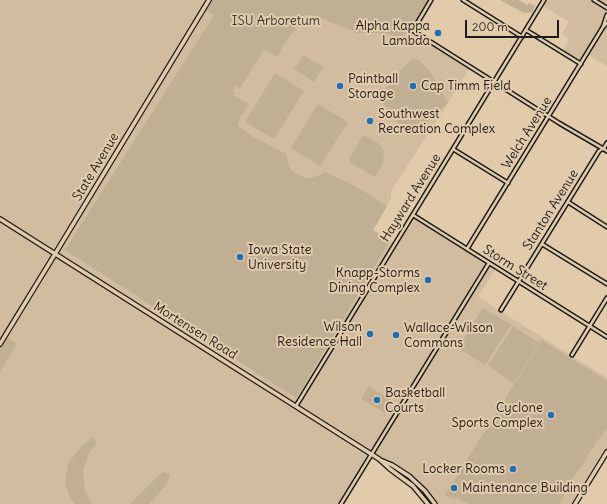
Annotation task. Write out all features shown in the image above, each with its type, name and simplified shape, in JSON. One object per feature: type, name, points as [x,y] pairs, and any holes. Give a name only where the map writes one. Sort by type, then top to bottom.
[{"type":"street","name":"State Avenue","points":[[0,344],[209,0]]},
{"type":"street","points":[[431,0],[414,27],[415,32],[607,151]]},
{"type":"street","points":[[463,0],[522,37]]},
{"type":"street","name":"Hayward Avenue","points":[[296,406],[544,0]]},
{"type":"street","points":[[594,0],[607,8]]},
{"type":"street","name":"Welch Avenue","points":[[467,249],[581,64],[603,27],[607,15]]},
{"type":"street","name":"Welch Avenue","points":[[603,27],[607,23]]},
{"type":"street","points":[[526,30],[581,64]]},
{"type":"street","name":"Stanton Avenue","points":[[502,310],[599,151],[603,149],[607,143]]},
{"type":"street","points":[[453,149],[508,183]]},
{"type":"street","points":[[568,202],[607,227]]},
{"type":"street","name":"Storm Street","points":[[413,215],[607,337]]},
{"type":"street","name":"Mortensen Road","points":[[0,219],[372,455],[409,476],[434,502]]},
{"type":"street","points":[[542,244],[607,284]]},
{"type":"street","points":[[341,504],[489,263]]},
{"type":"street","points":[[572,355],[607,298]]},
{"type":"street","points":[[575,504],[607,452]]},
{"type":"street","name":"Mortensen Road","points":[[379,459],[413,486],[428,504]]},
{"type":"shaded area","name":"Iowa State University","points":[[0,0],[429,0],[409,32],[469,69],[391,191],[391,199],[373,230],[395,243],[413,215],[496,268],[478,297],[607,378],[607,452],[575,504],[435,504],[417,482],[372,455],[341,504],[0,504]]},
{"type":"shaded area","points":[[547,0],[607,0],[607,66],[587,54],[581,64],[578,60],[563,50],[569,39],[562,34],[569,22],[543,6]]},
{"type":"green space","name":"ISU Arboretum","points":[[212,0],[429,0],[409,32],[399,37],[381,33],[357,33],[313,15],[305,15],[282,48],[278,57],[264,50],[240,88],[236,85],[232,91],[235,93],[234,96],[249,104],[239,119],[238,125],[255,138],[286,154],[292,171],[305,178],[311,178],[325,172],[355,186],[387,206],[373,230],[390,241],[296,398],[65,250],[214,15],[206,10]]},
{"type":"green space","points":[[500,0],[519,0],[527,5],[529,3],[535,6],[532,13],[526,13]]},
{"type":"green space","points":[[303,55],[323,67],[314,82],[294,69]]},
{"type":"green space","name":"Cap Timm Field","points":[[413,59],[419,60],[431,73],[448,103],[422,127],[399,124],[378,98],[398,72]]},
{"type":"green space","points":[[275,73],[304,91],[274,139],[245,122]]},
{"type":"green space","points":[[318,104],[348,122],[320,166],[291,148]]},
{"type":"green space","points":[[363,135],[378,143],[384,152],[383,162],[375,177],[351,163],[349,160]]},
{"type":"green space","points":[[483,308],[511,325],[485,365],[458,348]]},
{"type":"green space","points":[[513,326],[539,343],[514,383],[488,366]]},
{"type":"green space","points":[[6,338],[17,344],[0,372],[0,348]]},
{"type":"green space","name":"Cyclone Sports Complex","points":[[542,340],[607,381],[607,429],[589,453],[583,465],[568,484],[560,504],[468,504],[456,497],[454,500],[445,495]]},
{"type":"green space","name":"Basketball Courts","points":[[369,386],[392,401],[385,413],[361,399]]},
{"type":"green space","points":[[93,437],[96,444],[89,453],[83,471],[85,490],[92,504],[75,504],[70,498],[65,482],[68,464],[80,448]]},
{"type":"green space","points":[[163,472],[170,474],[168,483],[149,504],[130,504]]},
{"type":"place","name":"Alpha Kappa Lambda","points":[[438,33]]},
{"type":"place","name":"Paintball Storage","points":[[340,86]]},
{"type":"place","name":"Cap Timm Field","points":[[413,86]]},
{"type":"place","name":"Southwest Recreation Complex","points":[[370,121]]},
{"type":"place","name":"Iowa State University","points":[[240,257]]},
{"type":"place","name":"Knapp-Storms Dining Complex","points":[[428,280]]},
{"type":"place","name":"Wilson Residence Hall","points":[[370,334]]},
{"type":"place","name":"Wallace-Wilson Commons","points":[[396,335]]},
{"type":"place","name":"Basketball Courts","points":[[377,400]]},
{"type":"place","name":"Cyclone Sports Complex","points":[[551,415]]},
{"type":"place","name":"Locker Rooms","points":[[513,469]]},
{"type":"place","name":"Maintenance Building","points":[[454,488]]}]
